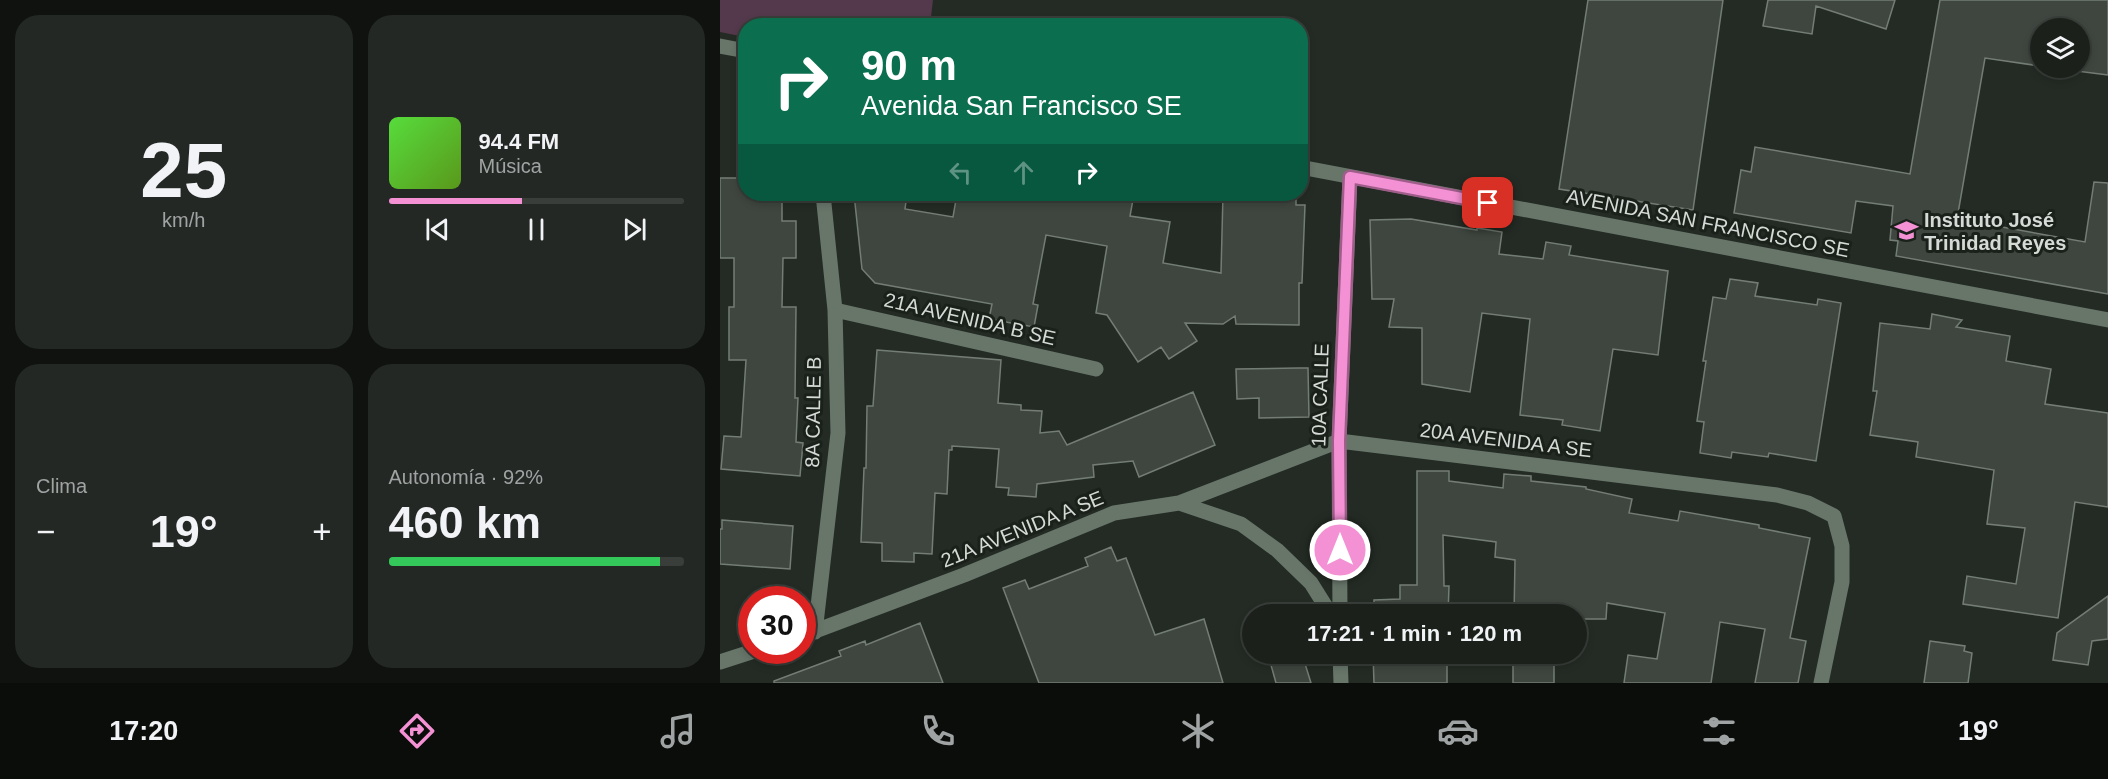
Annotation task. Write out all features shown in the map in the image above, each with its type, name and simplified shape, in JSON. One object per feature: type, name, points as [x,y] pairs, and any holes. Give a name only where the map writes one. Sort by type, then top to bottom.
[{"type":"street","points":[[720,46],[738,49]]},
{"type":"street","name":"AVENIDA SAN FRANCISCO SE","points":[[1308,169],[2108,320]]},
{"type":"street","name":"10A CALLE","points":[[1340,604],[1339,441],[1350,177]]},
{"type":"street","name":"8A CALLE B","points":[[816,586],[838,433],[835,310],[824,201]]},
{"type":"street","name":"21A AVENIDA B SE","points":[[835,310],[1096,369]]},
{"type":"street","name":"20A AVENIDA A SE","points":[[1179,503],[1339,441],[1778,495],[1808,503],[1834,516],[1842,546],[1842,582],[1821,683]]},
{"type":"street","name":"21A AVENIDA A SE","points":[[816,631],[964,575],[1114,513],[1179,503],[1241,524],[1277,550],[1311,583],[1324,604]]},
{"type":"street","points":[[720,662],[738,656]]},
{"type":"street","points":[[1340,664],[1341,683]]},
{"type":"shaded area","points":[[720,0],[933,0],[931,18],[738,18],[738,36],[720,32]]},
{"type":"building","points":[[1588,0],[1723,0],[1693,210],[1559,189]]},
{"type":"building","points":[[1768,0],[1895,0],[1886,29],[1816,6],[1812,34],[1763,26]]},
{"type":"building","points":[[1940,0],[2108,0],[2108,75],[2090,73],[2090,18],[2030,18],[2030,65],[1985,58],[1957,219],[2085,242],[2094,182],[2108,183],[2108,294],[1896,256],[1898,241],[1890,240],[1893,206],[1856,201],[1851,233],[1734,213],[1741,170],[1751,172],[1755,147],[1910,174]]},
{"type":"building","points":[[720,178],[738,178],[738,201],[782,201],[782,221],[796,221],[796,258],[783,258],[782,307],[796,307],[795,398],[798,398],[796,442],[803,443],[800,476],[721,469],[724,436],[741,437],[746,360],[729,360],[729,307],[734,307],[734,258],[720,258]]},
{"type":"building","points":[[855,201],[906,201],[905,209],[953,217],[956,201],[1133,201],[1130,216],[1170,222],[1163,263],[1221,273],[1223,201],[1296,201],[1296,205],[1305,205],[1302,283],[1299,283],[1299,325],[1236,324],[1235,316],[1223,324],[1185,323],[1197,341],[1169,359],[1161,347],[1138,362],[1107,315],[1096,313],[1107,246],[1046,235],[1033,304],[1038,305],[1034,327],[989,319],[992,304],[875,283],[862,269]]},
{"type":"building","points":[[1411,219],[1502,232],[1499,254],[1543,259],[1546,242],[1571,246],[1569,255],[1668,271],[1658,355],[1613,349],[1600,431],[1562,425],[1563,420],[1520,415],[1530,319],[1482,313],[1470,392],[1422,384],[1422,328],[1389,327],[1394,299],[1372,299],[1370,220]]},
{"type":"building","points":[[1730,279],[1758,283],[1755,296],[1817,305],[1818,299],[1841,303],[1816,461],[1769,453],[1768,457],[1732,452],[1731,458],[1700,453],[1704,422],[1697,421],[1713,297],[1726,299]]},
{"type":"building","points":[[1932,314],[1962,320],[1956,327],[2010,336],[2006,361],[2051,369],[2045,404],[2108,413],[2108,507],[2075,502],[2058,618],[1963,604],[1967,576],[2016,584],[2025,528],[1987,524],[1994,470],[1916,457],[1918,442],[1870,435],[1877,391],[1873,391],[1880,323],[1930,329]]},
{"type":"building","points":[[877,350],[1001,360],[998,403],[1021,405],[1021,410],[1042,411],[1040,433],[1059,431],[1067,445],[1193,392],[1215,445],[1139,477],[1133,461],[1093,465],[1094,477],[1037,484],[1036,497],[1008,495],[1009,488],[996,487],[999,449],[952,446],[952,450],[949,450],[947,494],[935,493],[932,554],[914,553],[914,562],[882,561],[882,543],[861,542],[867,406],[873,406]]},
{"type":"building","points":[[1308,368],[1309,417],[1259,418],[1259,398],[1237,399],[1236,369]]},
{"type":"building","points":[[1417,471],[1449,471],[1449,481],[1503,488],[1504,474],[1531,476],[1531,481],[1586,487],[1586,489],[1632,499],[1629,513],[1678,521],[1680,511],[1759,525],[1759,528],[1810,538],[1790,638],[1806,641],[1798,683],[1755,683],[1765,629],[1720,622],[1711,683],[1624,683],[1628,655],[1657,659],[1665,613],[1607,603],[1606,619],[1587,619],[1587,604],[1514,604],[1515,560],[1495,557],[1496,542],[1443,535],[1444,586],[1449,586],[1448,604],[1374,604],[1374,600],[1400,599],[1400,585],[1417,585]]},
{"type":"building","points":[[722,520],[793,526],[790,569],[720,564]]},
{"type":"building","points":[[1111,547],[1117,561],[1126,558],[1155,635],[1204,619],[1223,683],[1039,683],[1003,588],[1025,580],[1029,589],[1088,566],[1085,558]]},
{"type":"building","points":[[2108,596],[2108,639],[2092,641],[2088,665],[2053,660],[2057,633]]},
{"type":"building","points":[[920,623],[943,683],[774,683],[774,681],[841,656],[839,651],[865,641],[866,645]]},
{"type":"building","points":[[1930,641],[1965,646],[1964,651],[1972,653],[1968,683],[1924,683]]},
{"type":"building","points":[[1271,664],[1305,664],[1311,683],[1276,683]]},
{"type":"building","points":[[1373,664],[1447,664],[1447,683],[1374,683]]},
{"type":"building","points":[[1513,664],[1554,664],[1554,683],[1513,683]]},
{"type":"place","name":"Instituto José Trinidad Reyes","points":[[1906,231]]},
{"type":"route","points":[[1340,550],[1339,441],[1350,177],[1488,203]]}]
